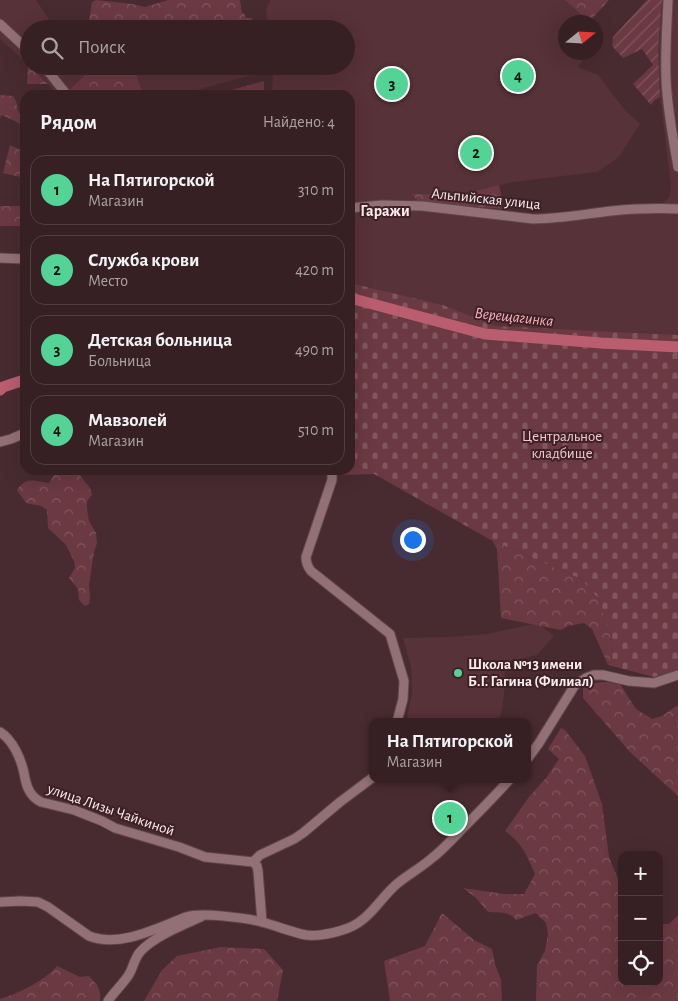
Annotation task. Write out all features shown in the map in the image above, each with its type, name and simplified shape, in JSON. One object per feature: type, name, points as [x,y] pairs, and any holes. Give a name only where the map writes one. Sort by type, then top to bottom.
[{"type":"street","points":[[668,0],[665,48],[666,80],[678,168]]},
{"type":"street","points":[[0,24],[20,42]]},
{"type":"street","points":[[51,75],[63,90]]},
{"type":"street","name":"Альпийская улица","points":[[355,208],[382,205],[422,206],[533,220],[614,211],[678,209]]},
{"type":"street","points":[[0,258],[20,259]]},
{"type":"street","points":[[0,442],[20,435]]},
{"type":"street","points":[[332,475],[306,562],[311,571],[390,634],[404,681],[403,699],[398,718]]},
{"type":"street","points":[[531,754],[575,684],[586,678],[594,675],[603,675],[654,683],[678,675]]},
{"type":"street","name":"улица Лизы Чайкиной","points":[[0,732],[8,738],[13,746],[27,787],[37,800],[74,810],[115,828],[179,847],[205,857],[253,862]]},
{"type":"street","points":[[262,922],[258,871],[253,862],[260,855],[303,833],[369,780]]},
{"type":"street","points":[[0,902],[21,900],[38,902],[48,906],[89,936],[108,940],[135,935],[190,915],[262,922],[292,932],[309,935],[331,933],[356,924],[371,911],[387,892],[448,844],[507,783]]},
{"type":"street","points":[[108,1001],[127,978],[136,957],[143,949],[158,938],[204,915]]},
{"type":"shaded area","points":[[0,0],[36,0],[49,20],[20,20],[20,57],[0,39]]},
{"type":"shaded area","points":[[270,0],[565,0],[581,15],[558,15],[558,60],[582,60],[578,67],[598,75],[624,109],[640,124],[619,157],[597,172],[513,182],[459,195],[413,195],[422,205],[538,220],[657,207],[669,198],[671,185],[660,97],[658,48],[662,0],[678,0],[678,335],[496,326],[443,305],[355,284],[355,90],[272,90],[273,75],[355,75],[355,20],[267,20],[266,8]]},
{"type":"shaded area","points":[[39,75],[85,75],[69,90],[52,90]]},
{"type":"shaded area","points":[[98,75],[251,75],[197,90],[103,90]]},
{"type":"shaded area","name":"Школа №13 имени Б.Г. Гагина (Филиал)","points":[[538,623],[554,636],[537,655],[504,663],[505,685],[499,718],[407,718],[412,694],[412,680],[411,667],[403,638],[487,634]]},
{"type":"green space","points":[[96,0],[145,7],[168,0],[240,0],[242,13],[244,13],[246,18],[252,18],[252,20],[89,20],[92,2]]},
{"type":"green space","points":[[565,0],[609,0],[595,15],[581,15]]},
{"type":"green space","points":[[647,0],[662,0],[658,48],[660,97],[651,105],[633,84],[653,65],[642,49],[623,58],[612,46],[613,37]]},
{"type":"green space","points":[[27,75],[38,75],[48,84],[27,84]]},
{"type":"green space","points":[[85,75],[136,75],[142,90],[69,90]]},
{"type":"green space","points":[[264,81],[264,90],[231,90]]},
{"type":"green space","points":[[0,95],[13,96],[20,113],[20,124],[2,115],[0,118]]},
{"type":"green space","points":[[10,145],[20,150],[20,177],[3,173]]},
{"type":"green space","points":[[499,185],[504,209],[419,202],[412,194],[459,195]]},
{"type":"green space","points":[[0,206],[20,206],[20,226],[0,226]]},
{"type":"green space","name":"Центральное кладбище","points":[[355,284],[443,305],[496,326],[678,335],[678,672],[654,677],[608,665],[612,655],[613,644],[599,599],[581,579],[489,539],[374,474],[355,465]]},
{"type":"green space","points":[[355,465],[374,474],[355,475]]},
{"type":"green space","points":[[54,475],[80,475],[90,488],[92,495],[87,501],[87,509],[89,521],[96,533],[97,543],[89,585],[89,604],[85,606],[79,600],[78,589],[69,578],[75,568],[74,561],[66,545],[48,528],[47,510],[41,506],[26,503],[17,490],[27,481],[49,483]]},
{"type":"green space","points":[[492,540],[581,579],[599,599],[613,644],[612,655],[608,665],[592,629],[584,623],[568,626],[561,630],[501,618],[497,549]]},
{"type":"green space","points":[[593,683],[620,684],[636,709],[652,719],[662,716],[678,705],[678,796],[630,752],[583,698],[583,688]]},
{"type":"green space","points":[[561,728],[565,730],[585,756],[602,804],[609,857],[618,879],[618,986],[663,986],[663,924],[669,924],[678,915],[678,1001],[536,1001],[537,965],[545,951],[548,934],[546,923],[536,913],[516,920],[507,914],[488,912],[476,898],[463,888],[504,894],[524,894],[535,874],[520,845],[505,831],[559,759],[548,749]]},
{"type":"green space","points":[[442,913],[474,940],[492,949],[501,980],[502,1001],[390,1001],[384,961],[425,946]]},
{"type":"green space","points":[[221,947],[264,949],[283,970],[277,1001],[144,1001],[162,970],[177,956]]},
{"type":"green space","points":[[57,966],[80,977],[89,976],[99,990],[100,1001],[0,1001],[0,999],[23,990],[38,981]]},
{"type":"waterway","name":"Верещагинка","points":[[355,299],[485,334],[678,347]]},
{"type":"waterway","name":"Верещагинка","points":[[0,390],[3,387],[20,381]]},
{"type":"place","name":"Мавзолей","points":[[518,76]]},
{"type":"place","name":"Детская больница","points":[[392,84]]},
{"type":"place","name":"Служба крови","points":[[476,153]]},
{"type":"place","name":"Школа №13 имени Б.Г. Гагина (Филиал)","points":[[458,673]]},
{"type":"place","name":"На Пятигорской","points":[[450,818]]},
{"type":"district","name":"Гаражи","points":[[385,211]]}]
